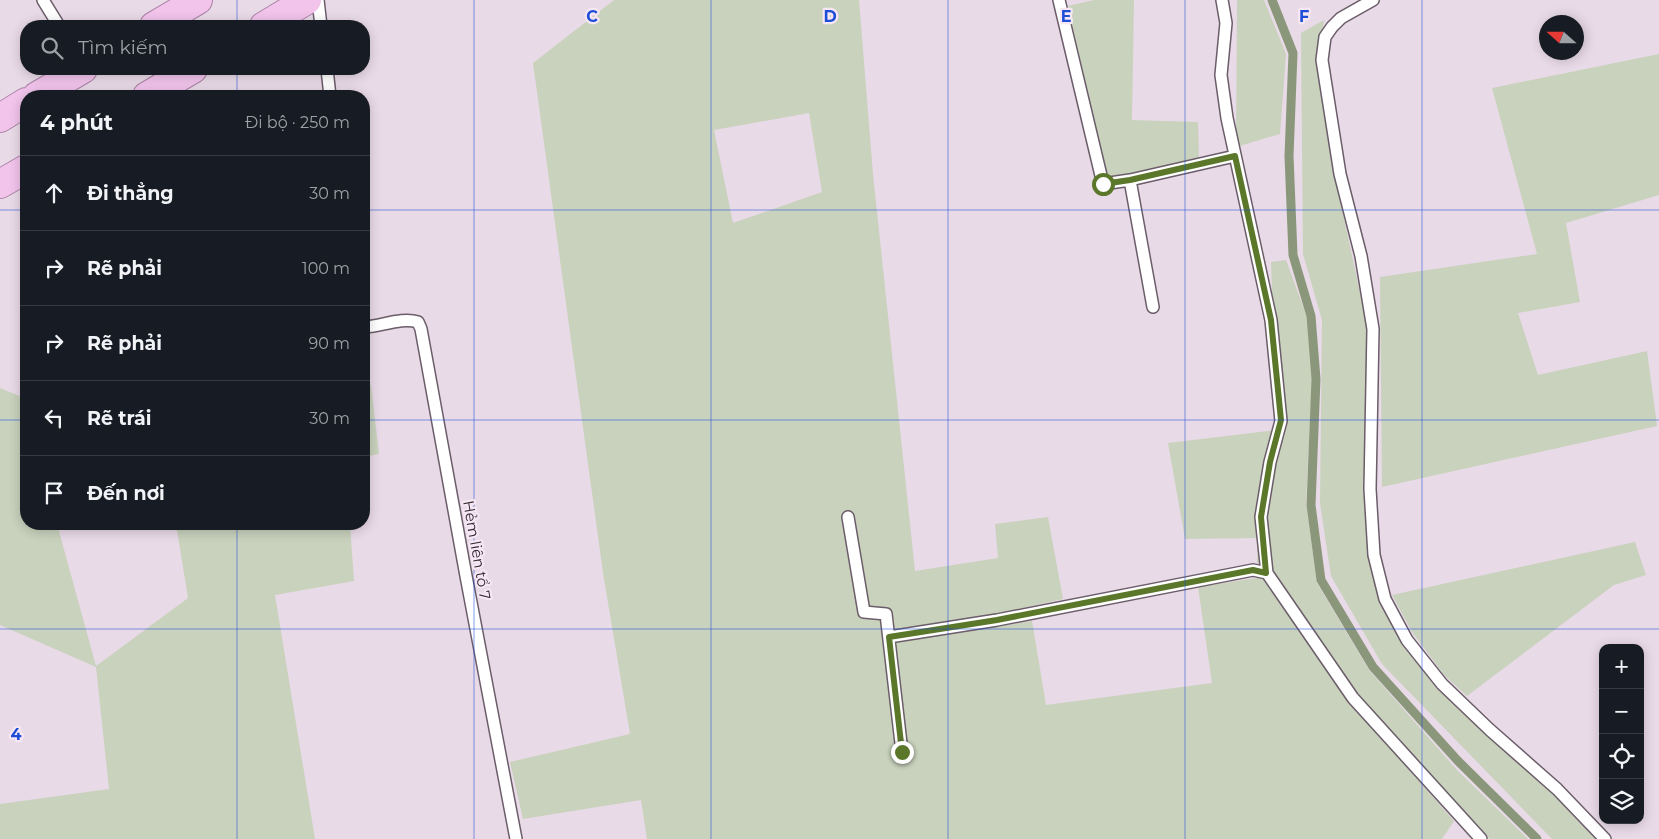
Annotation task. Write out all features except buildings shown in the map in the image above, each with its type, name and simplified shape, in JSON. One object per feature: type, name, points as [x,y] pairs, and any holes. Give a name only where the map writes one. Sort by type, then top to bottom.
[{"type":"highway","points":[[164,20],[198,0]]},
{"type":"highway","points":[[274,20],[308,0]]},
{"type":"highway","points":[[47,90],[73,75]]},
{"type":"highway","points":[[157,90],[183,75]]},
{"type":"highway","points":[[0,118],[20,106]]},
{"type":"highway","points":[[0,184],[20,172]]},
{"type":"lane","points":[[43,0],[55,20]]},
{"type":"lane","points":[[318,0],[321,20]]},
{"type":"lane","points":[[1059,0],[1103,184],[1130,180],[1235,156]]},
{"type":"lane","points":[[1222,0],[1226,23],[1221,75],[1227,118],[1271,320],[1281,420],[1270,462],[1261,517],[1266,573],[1353,698],[1481,839]]},
{"type":"lane","points":[[1373,0],[1341,18],[1332,27],[1325,37],[1322,60],[1340,174],[1361,256],[1373,329],[1370,489],[1374,556],[1385,599],[1407,640],[1442,684],[1490,730],[1557,789],[1606,839]]},
{"type":"lane","points":[[328,75],[329,90]]},
{"type":"lane","points":[[1130,180],[1153,306]]},
{"type":"lane","name":"Hẻm liên tổ 7","points":[[370,326],[411,320],[418,322],[421,329],[516,839]]},
{"type":"lane","points":[[848,517],[864,612],[886,614],[902,752]]},
{"type":"lane","points":[[889,637],[997,620],[1253,570],[1266,573]]},
{"type":"green space","points":[[614,0],[859,0],[873,174],[915,571],[998,558],[995,524],[1048,517],[1063,599],[992,615],[993,627],[1032,621],[1046,705],[1212,683],[1198,587],[1263,577],[1348,700],[1454,821],[1442,839],[647,839],[641,800],[523,819],[510,762],[630,734],[603,573],[533,63]],"holes":[[[809,113],[822,192],[733,223],[714,130]]]},
{"type":"green space","points":[[1094,0],[1134,0],[1132,120],[1198,122],[1199,158],[1136,176],[1129,174],[1107,178],[1068,6]]},
{"type":"green space","points":[[1237,0],[1264,0],[1286,54],[1280,134],[1236,147]]},
{"type":"green space","points":[[1324,20],[1318,63],[1336,181],[1368,330],[1364,487],[1368,553],[1380,601],[1401,641],[1435,685],[1556,796],[1597,839],[1552,839],[1382,664],[1331,576],[1320,503],[1322,320],[1303,254],[1301,33]]},
{"type":"green space","points":[[1659,54],[1659,195],[1566,223],[1580,302],[1518,313],[1538,375],[1647,351],[1657,426],[1382,487],[1380,277],[1537,254],[1492,88]]},
{"type":"green space","points":[[1286,260],[1308,320],[1312,381],[1306,503],[1317,583],[1369,670],[1457,770],[1528,839],[1490,839],[1464,814],[1358,694],[1269,567],[1257,563],[1258,538],[1185,539],[1168,443],[1277,430],[1271,262]]},
{"type":"green space","points":[[370,385],[379,454],[370,456]]},
{"type":"green space","points":[[0,388],[20,396],[20,530],[59,530],[96,666],[188,598],[177,530],[350,530],[354,581],[275,595],[315,839],[0,839],[0,804],[109,789],[96,667],[0,625]]},
{"type":"green space","points":[[1635,542],[1646,575],[1614,585],[1467,696],[1444,675],[1412,632],[1392,595]]},
{"type":"waterway","points":[[1272,0],[1293,53],[1289,156],[1293,255],[1311,316],[1316,379],[1311,505],[1321,580],[1373,667],[1458,761],[1537,839]]},
{"type":"route","points":[[902,752],[889,637],[997,620],[1253,570],[1266,573],[1261,517],[1270,462],[1281,420],[1271,320],[1235,156],[1130,180],[1103,184]]}]
